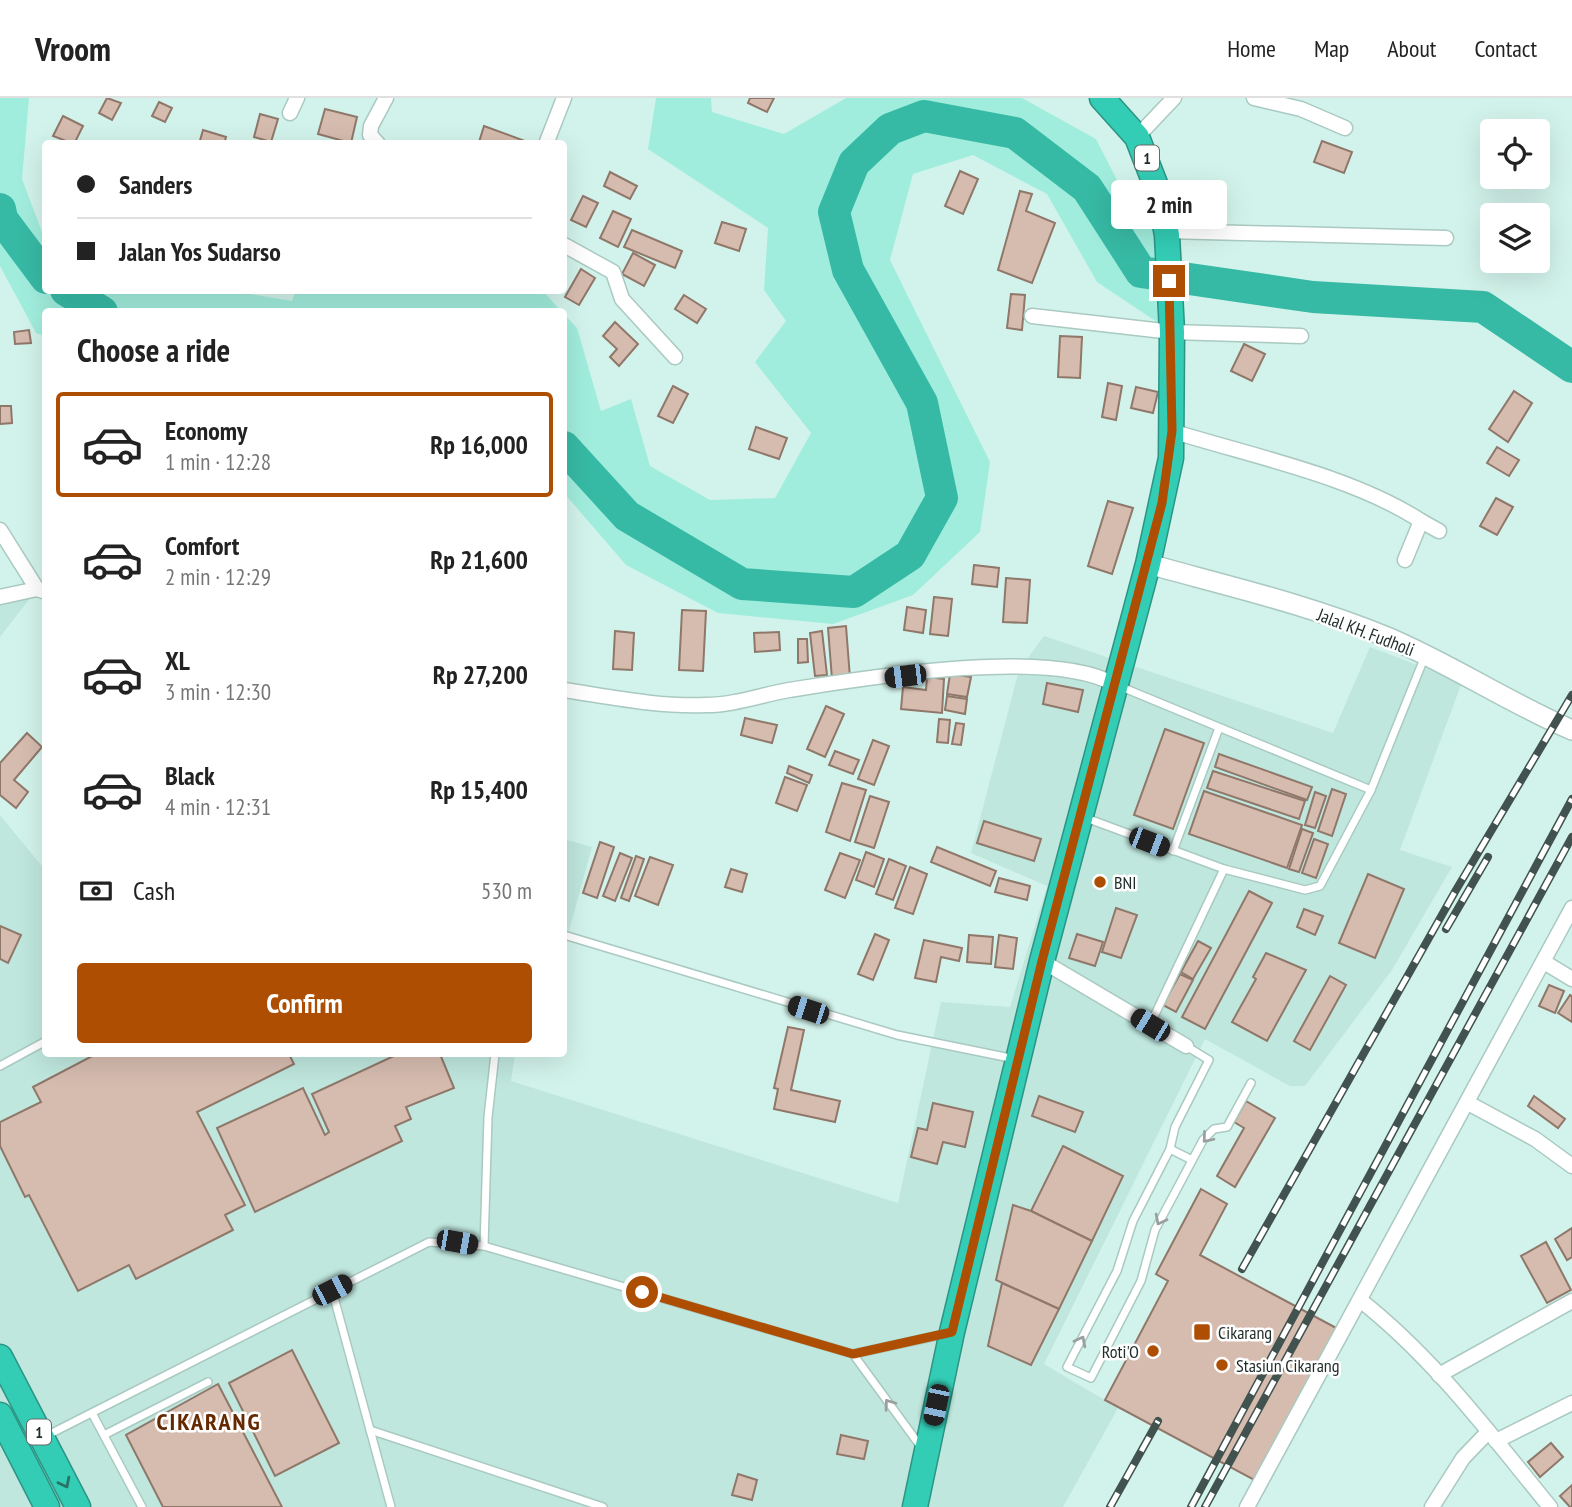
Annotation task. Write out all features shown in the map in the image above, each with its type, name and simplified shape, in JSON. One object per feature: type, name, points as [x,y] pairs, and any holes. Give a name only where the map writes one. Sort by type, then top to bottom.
[{"type":"highway","name":"1","points":[[915,1507],[952,1332],[1042,961],[1148,564],[1162,503],[1172,431],[1172,330],[1166,233],[1160,194],[1137,137],[1102,98]]},
{"type":"highway","name":"1","points":[[0,1357],[78,1507]]},
{"type":"highway","name":"1","points":[[0,1415],[47,1507]]},
{"type":"main road","name":"Jalal KH. Fudholi","points":[[1148,564],[1284,601],[1388,637],[1572,730]]},
{"type":"street","points":[[290,113],[297,98]]},
{"type":"street","points":[[371,140],[371,126],[386,98]]},
{"type":"street","points":[[548,140],[564,98]]},
{"type":"street","points":[[1137,137],[1174,98]]},
{"type":"street","points":[[1254,98],[1301,108],[1345,128]]},
{"type":"street","points":[[1166,233],[1446,238]]},
{"type":"street","points":[[567,247],[613,272],[622,299],[675,357]]},
{"type":"street","points":[[1032,316],[1172,330],[1301,336]]},
{"type":"street","points":[[1172,431],[1288,465],[1399,508],[1439,531]]},
{"type":"street","points":[[1405,560],[1421,521]]},
{"type":"street","points":[[0,530],[41,590],[0,597]]},
{"type":"street","points":[[567,690],[672,706],[708,705],[787,691],[950,670],[1014,666],[1092,675],[1114,684]]},
{"type":"street","points":[[1247,1507],[1572,908]]},
{"type":"street","points":[[1042,961],[1186,1046]]},
{"type":"street","points":[[1544,962],[1572,979]]},
{"type":"street","points":[[1468,1103],[1535,1139],[1572,1166]]},
{"type":"street","points":[[1360,1300],[1385,1320],[1439,1375],[1550,1507]]},
{"type":"street","points":[[1439,1375],[1572,1301]]},
{"type":"street","points":[[1432,1507],[1463,1458],[1492,1436],[1572,1403]]},
{"type":"lane","points":[[1079,815],[1224,869],[1305,890],[1320,886],[1370,790],[1425,655]]},
{"type":"lane","points":[[1114,684],[1370,790]]},
{"type":"lane","points":[[1173,851],[1219,728]]},
{"type":"lane","points":[[1150,1025],[1224,869]]},
{"type":"lane","points":[[567,936],[897,1035],[1019,1060]]},
{"type":"lane","points":[[0,1066],[42,1043]]},
{"type":"lane","points":[[1186,1046],[1209,1060],[1175,1128],[1170,1149],[1133,1221],[1117,1271],[1068,1367],[1091,1378],[1141,1280],[1155,1230],[1192,1160],[1203,1140],[1214,1129],[1227,1127],[1251,1083]]},
{"type":"lane","points":[[484,1246],[488,1117],[495,1057]]},
{"type":"lane","points":[[1170,1149],[1192,1160]]},
{"type":"lane","points":[[42,1438],[429,1242],[484,1246],[853,1354],[952,1332]]},
{"type":"lane","points":[[332,1290],[391,1507]]},
{"type":"lane","points":[[853,1354],[926,1454]]},
{"type":"lane","points":[[104,1435],[208,1382]]},
{"type":"lane","points":[[92,1413],[142,1507]]},
{"type":"lane","points":[[370,1430],[603,1507]]},
{"type":"shaded area","points":[[37,589],[0,637],[0,597]]},
{"type":"shaded area","points":[[1044,636],[1333,733],[1370,647],[1462,682],[1400,850],[1452,867],[1392,970],[1305,1086],[1290,1086],[1205,1039],[1044,1364],[1118,1408],[1063,1507],[0,1507],[0,815],[42,866],[42,1057],[515,1057],[511,1081],[898,1203],[941,1002],[1010,1007],[1047,886],[971,853],[1019,670]]},
{"type":"shaded area","points":[[567,840],[592,847],[567,938]]},
{"type":"green space","points":[[0,98],[29,98],[22,179],[42,232],[42,294],[250,294],[292,301],[295,294],[546,294],[558,308],[42,308],[42,335],[36,333],[0,266]]},
{"type":"green space","points":[[656,98],[711,98],[712,112],[784,134],[846,98],[1022,98],[1096,139],[1137,219],[1166,231],[1172,332],[1097,282],[1047,194],[973,155],[913,174],[890,260],[990,462],[980,532],[913,595],[833,624],[718,613],[626,565],[567,496],[567,317],[577,328],[601,411],[631,399],[650,466],[710,500],[775,498],[811,433],[755,362],[786,321],[764,290],[768,228],[648,149]]},
{"type":"building","points":[[107,98],[121,103],[112,120],[99,113]]},
{"type":"building","points":[[750,98],[774,98],[767,112],[748,103]]},
{"type":"building","points":[[159,102],[172,108],[165,122],[152,116]]},
{"type":"building","points":[[325,109],[357,117],[352,140],[318,134]]},
{"type":"building","points":[[260,114],[278,119],[272,140],[254,137]]},
{"type":"building","points":[[63,116],[83,126],[76,140],[64,140],[53,136]]},
{"type":"building","points":[[484,126],[522,140],[480,140]]},
{"type":"building","points":[[203,130],[226,137],[225,140],[200,140]]},
{"type":"building","points":[[1322,141],[1352,152],[1344,173],[1314,162]]},
{"type":"building","points":[[960,171],[978,179],[963,214],[945,206]]},
{"type":"building","points":[[610,172],[637,186],[630,199],[604,186]]},
{"type":"building","points":[[1020,191],[1032,194],[1026,211],[1055,223],[1032,283],[998,270]]},
{"type":"building","points":[[583,196],[598,203],[586,227],[571,220]]},
{"type":"building","points":[[613,211],[631,219],[618,247],[600,238]]},
{"type":"building","points":[[722,222],[746,229],[739,251],[715,243]]},
{"type":"building","points":[[632,230],[682,251],[675,268],[624,247]]},
{"type":"building","points":[[633,253],[655,265],[644,286],[622,274]]},
{"type":"building","points":[[581,269],[595,278],[579,305],[565,297]]},
{"type":"building","points":[[1011,294],[1025,295],[1022,330],[1007,328]]},
{"type":"building","points":[[684,295],[706,309],[697,323],[675,309]]},
{"type":"building","points":[[615,322],[638,344],[619,366],[610,357],[617,349],[603,336]]},
{"type":"building","points":[[29,330],[31,343],[15,344],[14,332]]},
{"type":"building","points":[[1060,336],[1082,337],[1080,378],[1058,377]]},
{"type":"building","points":[[1244,344],[1265,354],[1252,381],[1231,371]]},
{"type":"building","points":[[1108,383],[1122,386],[1116,420],[1102,417]]},
{"type":"building","points":[[673,386],[688,394],[673,423],[658,416]]},
{"type":"building","points":[[1136,387],[1158,392],[1153,413],[1131,408]]},
{"type":"building","points":[[1514,391],[1532,403],[1508,442],[1489,429]]},
{"type":"building","points":[[0,406],[11,406],[12,423],[0,424]]},
{"type":"building","points":[[756,427],[787,438],[779,459],[749,449]]},
{"type":"building","points":[[1497,447],[1519,460],[1509,476],[1487,463]]},
{"type":"building","points":[[1496,498],[1513,507],[1497,535],[1480,526]]},
{"type":"building","points":[[1108,501],[1133,508],[1112,574],[1088,566]]},
{"type":"building","points":[[974,565],[999,568],[997,587],[972,584]]},
{"type":"building","points":[[1006,578],[1030,580],[1027,623],[1003,622]]},
{"type":"building","points":[[934,597],[952,599],[948,636],[930,634]]},
{"type":"building","points":[[907,607],[926,610],[923,633],[904,630]]},
{"type":"building","points":[[682,610],[706,611],[703,671],[679,670]]},
{"type":"building","points":[[846,626],[850,678],[832,679],[828,628]]},
{"type":"building","points":[[615,631],[634,633],[632,670],[613,669]]},
{"type":"building","points":[[822,631],[827,675],[815,676],[810,633]]},
{"type":"building","points":[[779,632],[780,650],[755,652],[754,633]]},
{"type":"building","points":[[798,639],[807,639],[808,662],[798,663]]},
{"type":"building","points":[[950,674],[971,677],[967,697],[947,694]]},
{"type":"building","points":[[927,677],[944,679],[942,713],[901,709],[903,687],[926,690]]},
{"type":"building","points":[[1047,683],[1083,690],[1078,712],[1043,704]]},
{"type":"building","points":[[947,696],[967,699],[965,714],[945,710]]},
{"type":"building","points":[[826,706],[844,714],[825,757],[807,749]]},
{"type":"building","points":[[745,718],[777,725],[772,743],[741,735]]},
{"type":"building","points":[[939,719],[950,720],[948,743],[937,742]]},
{"type":"building","points":[[956,723],[964,724],[961,745],[952,744]]},
{"type":"building","points":[[1165,729],[1204,743],[1173,829],[1134,815]]},
{"type":"building","points":[[27,733],[42,747],[14,780],[28,792],[16,808],[0,795],[0,763]]},
{"type":"building","points":[[873,740],[889,746],[874,785],[858,779]]},
{"type":"building","points":[[835,751],[859,760],[853,774],[829,765]]},
{"type":"building","points":[[1219,754],[1312,787],[1307,800],[1215,767]]},
{"type":"building","points":[[789,766],[812,775],[809,783],[787,773]]},
{"type":"building","points":[[1213,771],[1305,801],[1299,819],[1207,788]]},
{"type":"building","points":[[785,777],[807,785],[797,811],[776,803]]},
{"type":"building","points":[[842,783],[866,790],[850,841],[826,832]]},
{"type":"building","points":[[1332,789],[1346,794],[1332,836],[1318,831]]},
{"type":"building","points":[[1204,791],[1302,825],[1287,868],[1189,834]]},
{"type":"building","points":[[1315,792],[1326,796],[1315,828],[1305,825]]},
{"type":"building","points":[[870,796],[889,802],[874,848],[855,842]]},
{"type":"building","points":[[984,821],[1041,839],[1034,861],[977,843]]},
{"type":"building","points":[[1302,829],[1313,833],[1299,872],[1289,869]]},
{"type":"building","points":[[1314,839],[1328,844],[1316,878],[1302,873]]},
{"type":"building","points":[[600,842],[614,847],[597,898],[583,893]]},
{"type":"building","points":[[937,847],[996,871],[990,886],[931,862]]},
{"type":"building","points":[[866,852],[884,859],[874,887],[856,880]]},
{"type":"building","points":[[620,853],[632,858],[615,901],[603,896]]},
{"type":"building","points":[[840,853],[860,860],[845,898],[825,890]]},
{"type":"building","points":[[636,856],[644,859],[629,901],[621,898]]},
{"type":"building","points":[[650,857],[673,865],[658,905],[635,896]]},
{"type":"building","points":[[889,859],[906,866],[893,900],[876,894]]},
{"type":"building","points":[[910,867],[927,874],[913,914],[895,908]]},
{"type":"building","points":[[731,869],[747,874],[742,892],[725,887]]},
{"type":"building","points":[[1368,874],[1404,889],[1375,958],[1339,943]]},
{"type":"building","points":[[999,878],[1030,886],[1027,900],[995,892]]},
{"type":"building","points":[[1249,891],[1272,903],[1205,1029],[1182,1017]]},
{"type":"building","points":[[1116,908],[1137,915],[1121,958],[1102,952]]},
{"type":"building","points":[[1304,909],[1323,916],[1315,935],[1297,927]]},
{"type":"building","points":[[0,926],[21,935],[8,963],[0,959]]},
{"type":"building","points":[[875,934],[889,940],[873,980],[858,974]]},
{"type":"building","points":[[1077,934],[1103,942],[1095,966],[1069,958]]},
{"type":"building","points":[[969,935],[993,937],[991,964],[967,962]]},
{"type":"building","points":[[999,935],[1017,938],[1013,969],[995,967]]},
{"type":"building","points":[[924,940],[962,948],[959,961],[941,957],[936,982],[915,978]]},
{"type":"building","points":[[1198,941],[1211,948],[1193,979],[1181,972]]},
{"type":"building","points":[[1266,953],[1306,970],[1267,1041],[1232,1022],[1256,979],[1253,977]]},
{"type":"building","points":[[1180,974],[1193,980],[1176,1012],[1163,1005]]},
{"type":"building","points":[[1330,976],[1346,985],[1310,1050],[1294,1041]]},
{"type":"building","points":[[1549,985],[1564,991],[1555,1013],[1539,1006]]},
{"type":"building","points":[[1570,995],[1572,996],[1572,1022],[1558,1013]]},
{"type":"building","points":[[788,1027],[804,1030],[791,1090],[840,1101],[835,1122],[774,1109],[778,1089],[774,1088]]},
{"type":"building","points":[[90,1057],[290,1057],[294,1064],[197,1112],[245,1205],[225,1215],[233,1230],[136,1279],[129,1265],[78,1291],[29,1195],[25,1197],[0,1146],[0,1122],[41,1102],[33,1087]]},
{"type":"building","points":[[392,1057],[441,1057],[454,1088],[406,1107],[411,1119],[395,1126],[402,1141],[255,1212],[217,1128],[303,1088],[325,1135],[329,1132],[312,1094]]},
{"type":"building","points":[[1039,1096],[1083,1112],[1075,1132],[1032,1116]]},
{"type":"building","points":[[1534,1096],[1565,1119],[1558,1128],[1528,1106]]},
{"type":"building","points":[[1246,1101],[1275,1118],[1235,1187],[1217,1176],[1244,1128],[1234,1122]]},
{"type":"building","points":[[933,1103],[973,1112],[965,1147],[943,1142],[937,1164],[911,1157],[918,1128],[927,1130]]},
{"type":"building","points":[[1063,1146],[1123,1176],[1092,1241],[1031,1211]]},
{"type":"building","name":"Stasiun Cikarang","points":[[1201,1189],[1227,1204],[1200,1255],[1340,1330],[1258,1482],[1105,1400],[1168,1281],[1156,1274]]},
{"type":"building","points":[[1013,1205],[1092,1241],[1059,1309],[996,1280]]},
{"type":"building","points":[[1572,1228],[1572,1257],[1567,1260],[1555,1239]]},
{"type":"building","points":[[1546,1242],[1571,1290],[1547,1303],[1521,1256]]},
{"type":"building","points":[[1002,1283],[1059,1309],[1031,1365],[988,1346]]},
{"type":"building","points":[[292,1350],[339,1443],[275,1476],[229,1383]]},
{"type":"building","points":[[218,1384],[282,1507],[163,1507],[126,1435]]},
{"type":"building","points":[[841,1435],[868,1441],[864,1459],[837,1454]]},
{"type":"building","points":[[1551,1443],[1563,1457],[1540,1477],[1528,1462]]},
{"type":"building","points":[[738,1474],[757,1480],[752,1500],[732,1495]]},
{"type":"building","points":[[1572,1485],[1572,1507],[1570,1507],[1560,1496]]},
{"type":"waterway","points":[[567,450],[627,516],[742,584],[854,592],[910,555],[942,498],[922,403],[848,270],[834,212],[854,163],[890,129],[924,116],[1015,133],[1087,188],[1141,272],[1313,297],[1483,307],[1572,367]]},
{"type":"waterway","points":[[0,209],[2,219],[42,273]]},
{"type":"waterway","points":[[73,294],[95,308]]},
{"type":"railway","points":[[1242,1269],[1456,890],[1572,695]]},
{"type":"railway","points":[[1191,1507],[1572,799]]},
{"type":"railway","points":[[1205,1507],[1572,837]]},
{"type":"railway","points":[[1446,929],[1488,857]]},
{"type":"railway","points":[[1110,1507],[1158,1421]]},
{"type":"place","name":"BNI","points":[[1100,882]]},
{"type":"place","name":"Cikarang","points":[[1202,1332]]},
{"type":"place","name":"Roti'O","points":[[1153,1351]]},
{"type":"place","name":"Stasiun Cikarang","points":[[1222,1365]]},
{"type":"district","name":"CIKARANG","points":[[209,1421]]},
{"type":"route","points":[[642,1292],[853,1354],[952,1332],[1042,961],[1162,503],[1171,458],[1172,431],[1169,281]]}]
